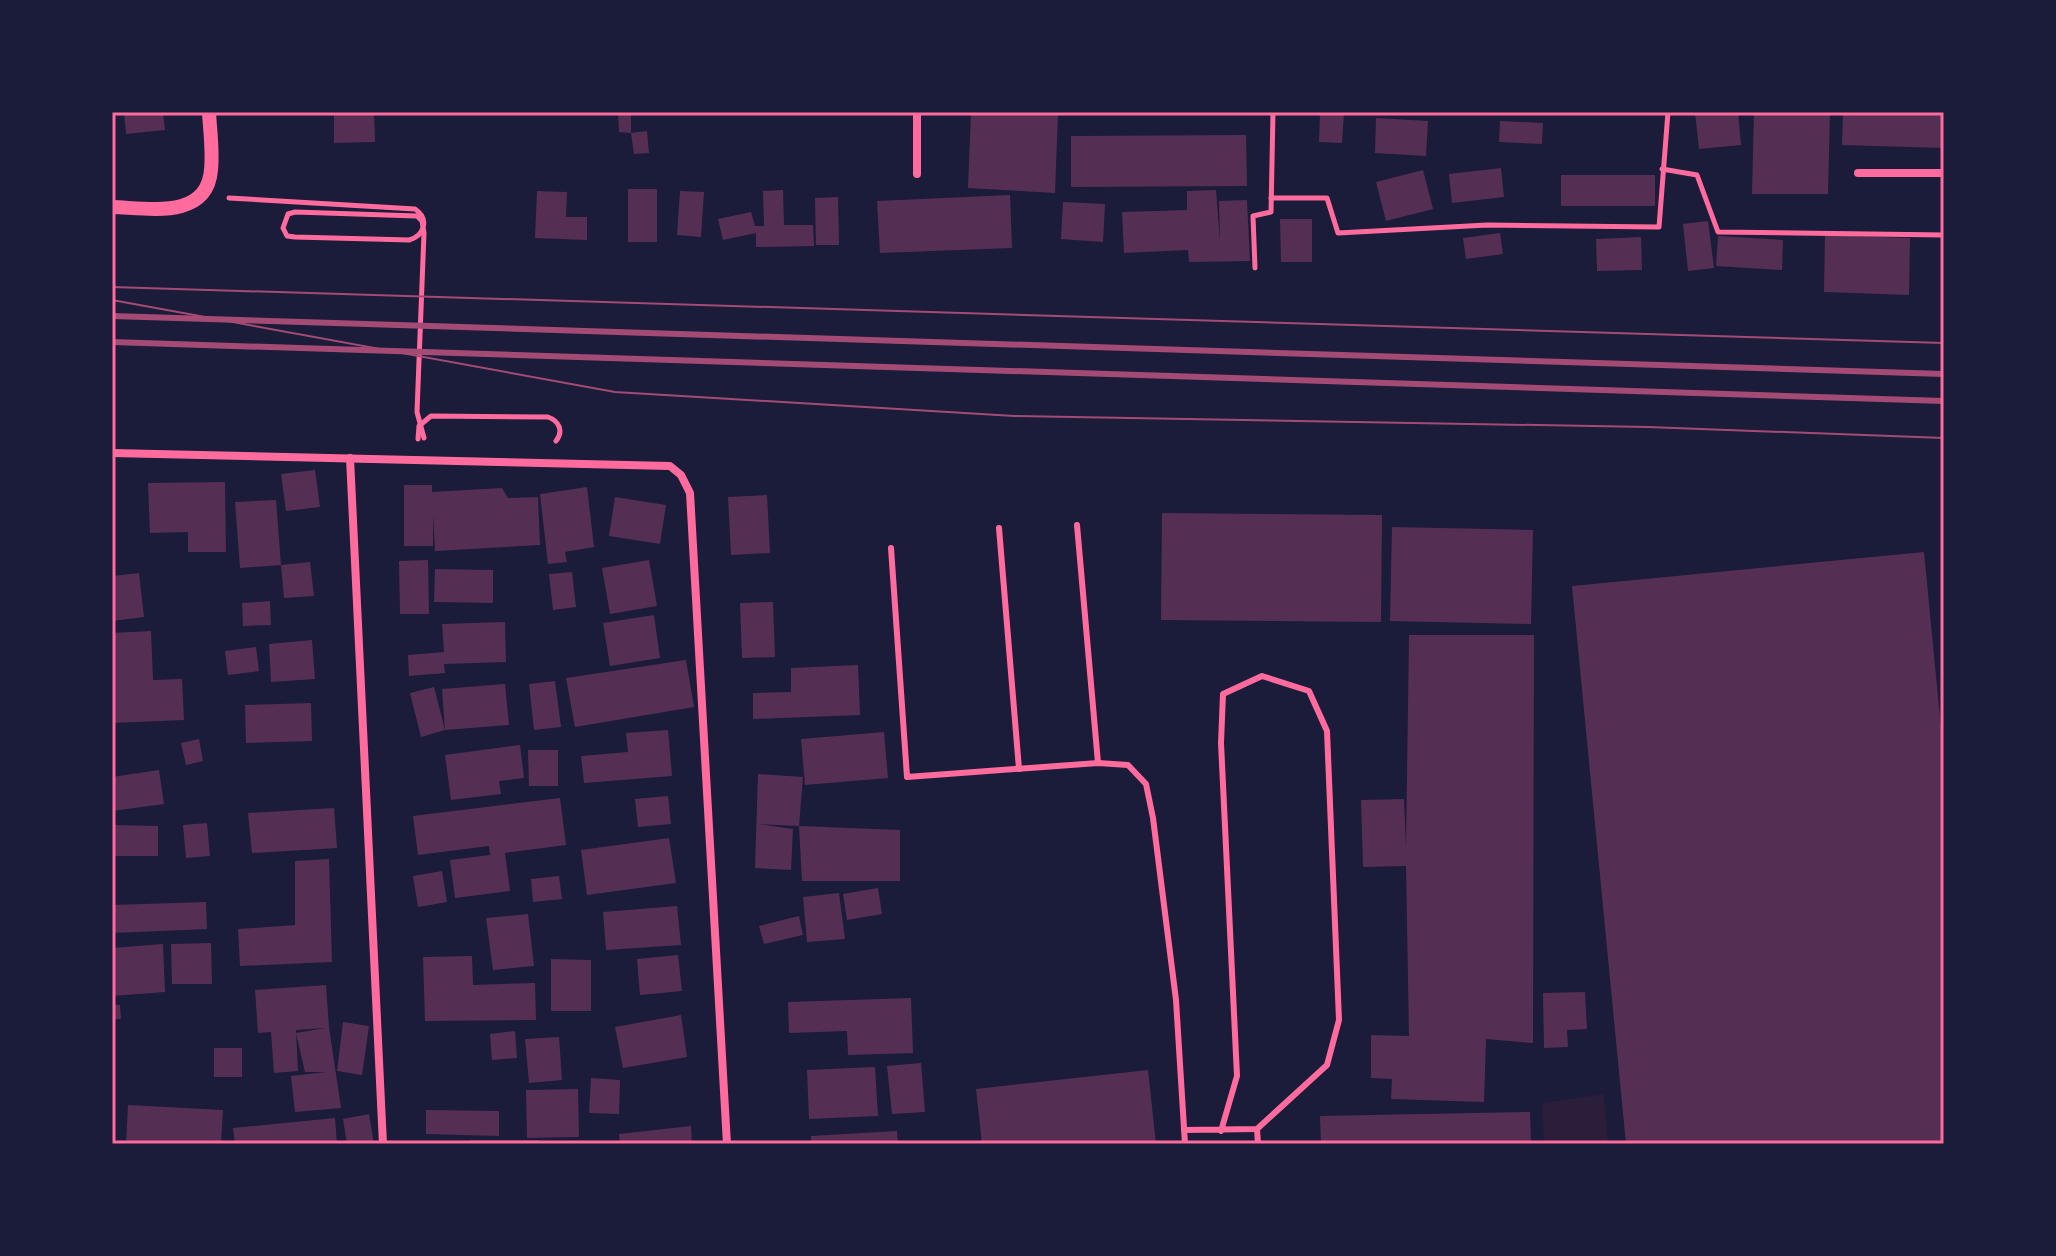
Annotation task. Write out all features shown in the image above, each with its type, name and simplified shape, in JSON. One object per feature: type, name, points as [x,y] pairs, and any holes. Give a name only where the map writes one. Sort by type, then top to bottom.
[{"type":"street","points":[[112,207],[174,208],[192,203],[206,191],[211,171],[209,112]]},
{"type":"street","points":[[917,112],[917,174]]},
{"type":"street","points":[[1858,173],[1944,173]]},
{"type":"street","points":[[112,453],[670,466],[681,475],[690,493],[727,1144]]},
{"type":"street","points":[[350,458],[383,1144]]},
{"type":"lane","points":[[1077,525],[1098,763]]},
{"type":"lane","points":[[999,528],[1019,769]]},
{"type":"lane","points":[[891,548],[907,777],[1098,763],[1128,765],[1146,784],[1176,1000],[1185,1144]]},
{"type":"lane","points":[[1184,1130],[1221,1131],[1257,1129],[1327,1065],[1339,1020],[1327,731],[1309,691],[1262,676],[1223,694],[1221,743],[1237,1076],[1221,1131]]},
{"type":"lane","points":[[1257,1129],[1258,1144]]},
{"type":"path","points":[[1255,268],[1253,216],[1271,212],[1273,112]]},
{"type":"path","points":[[1271,198],[1327,198],[1338,233],[1487,225],[1659,227],[1668,112]]},
{"type":"path","points":[[1662,169],[1697,175],[1718,232],[1944,235]]},
{"type":"path","points":[[211,171],[222,197],[415,209],[424,218],[424,225],[417,238],[409,240],[287,236],[284,221],[288,214],[295,212],[417,216],[422,221],[424,233],[417,412],[421,433],[428,442]]},
{"type":"path","points":[[431,416],[548,417],[560,427],[560,436],[548,444]]},
{"type":"shaded area","points":[[1604,1094],[1608,1144],[1544,1144],[1542,1103]]},
{"type":"building","points":[[124,112],[163,112],[165,130],[126,134]]},
{"type":"building","points":[[334,112],[374,112],[375,142],[334,143]]},
{"type":"building","points":[[618,112],[631,112],[631,133],[619,132]]},
{"type":"building","points":[[971,112],[1058,113],[1055,193],[968,188]]},
{"type":"building","points":[[1695,112],[1738,112],[1741,145],[1699,149]]},
{"type":"building","points":[[1754,112],[1830,112],[1828,194],[1752,194]]},
{"type":"building","points":[[1843,112],[1944,112],[1944,148],[1842,145]]},
{"type":"building","points":[[1320,113],[1344,113],[1342,143],[1319,142]]},
{"type":"building","points":[[1376,118],[1428,121],[1426,156],[1375,153]]},
{"type":"building","points":[[1500,121],[1543,123],[1542,144],[1499,142]]},
{"type":"building","points":[[647,131],[649,153],[634,154],[631,133]]},
{"type":"building","points":[[1246,135],[1247,186],[1071,187],[1071,136]]},
{"type":"building","points":[[1501,168],[1504,197],[1452,203],[1449,174]]},
{"type":"building","points":[[1423,170],[1433,209],[1386,221],[1376,182]]},
{"type":"building","points":[[1561,175],[1655,175],[1655,206],[1561,206]]},
{"type":"building","points":[[628,189],[657,189],[657,242],[628,242]]},
{"type":"building","points":[[783,190],[784,225],[813,225],[814,246],[756,247],[756,233],[723,240],[718,219],[751,212],[755,226],[764,226],[763,191]]},
{"type":"building","points":[[1216,190],[1220,242],[1219,201],[1247,200],[1250,261],[1189,262],[1188,250],[1124,253],[1122,212],[1187,210],[1187,191]]},
{"type":"building","points":[[537,191],[567,192],[566,217],[587,217],[587,240],[535,238]]},
{"type":"building","points":[[680,191],[704,192],[701,237],[677,235]]},
{"type":"building","points":[[1010,195],[1012,248],[880,253],[877,201]]},
{"type":"building","points":[[838,197],[839,245],[816,245],[815,198]]},
{"type":"building","points":[[1063,202],[1105,204],[1103,242],[1061,239]]},
{"type":"building","points":[[1280,219],[1312,219],[1312,262],[1281,262]]},
{"type":"building","points":[[1708,221],[1714,268],[1688,271],[1683,224]]},
{"type":"building","points":[[1500,233],[1503,254],[1466,259],[1463,238]]},
{"type":"building","points":[[1825,235],[1910,238],[1909,295],[1824,292]]},
{"type":"building","points":[[1718,236],[1783,240],[1782,270],[1716,266]]},
{"type":"building","points":[[1641,237],[1642,270],[1597,271],[1596,239]]},
{"type":"building","points":[[315,470],[320,507],[286,511],[281,474]]},
{"type":"building","points":[[225,482],[226,552],[188,552],[188,532],[150,533],[148,483]]},
{"type":"building","points":[[404,485],[432,485],[432,492],[502,488],[508,498],[538,497],[540,545],[435,551],[433,514],[433,546],[404,546]]},
{"type":"building","points":[[587,487],[594,547],[565,552],[567,562],[548,564],[540,494]]},
{"type":"building","points":[[767,495],[770,553],[731,555],[728,497]]},
{"type":"building","points":[[615,497],[666,505],[660,544],[609,536]]},
{"type":"building","points":[[276,500],[281,565],[240,568],[235,502]]},
{"type":"building","points":[[1162,513],[1382,515],[1381,622],[1161,620]]},
{"type":"building","points":[[1392,527],[1533,530],[1531,624],[1390,621]]},
{"type":"building","points":[[1924,552],[1944,759],[1944,1144],[1626,1144],[1572,586]]},
{"type":"building","points":[[428,560],[429,614],[400,614],[399,561]]},
{"type":"building","points":[[649,560],[657,606],[610,614],[602,568]]},
{"type":"building","points":[[310,562],[314,596],[284,598],[281,565]]},
{"type":"building","points":[[435,569],[493,570],[493,603],[434,602]]},
{"type":"building","points":[[572,572],[576,607],[553,610],[549,574]]},
{"type":"building","points":[[139,573],[144,617],[112,621],[112,576]]},
{"type":"building","points":[[270,601],[271,625],[243,626],[242,603]]},
{"type":"building","points":[[773,602],[775,657],[742,658],[740,603]]},
{"type":"building","points":[[654,615],[660,658],[610,666],[603,623]]},
{"type":"building","points":[[505,622],[506,662],[444,664],[445,673],[409,676],[408,655],[444,652],[442,624]]},
{"type":"building","points":[[151,631],[153,680],[182,679],[184,720],[112,723],[112,633]]},
{"type":"building","points":[[1409,635],[1534,635],[1533,1043],[1486,1039],[1484,1102],[1391,1099],[1392,1079],[1371,1078],[1371,1035],[1409,1036],[1406,866],[1363,867],[1361,800],[1404,799],[1406,847]]},
{"type":"building","points":[[312,640],[315,679],[271,682],[269,644]]},
{"type":"building","points":[[256,647],[259,671],[228,675],[225,651]]},
{"type":"building","points":[[686,660],[694,707],[575,727],[566,678]]},
{"type":"building","points":[[858,665],[860,715],[753,719],[753,693],[791,692],[791,668]]},
{"type":"building","points":[[555,681],[561,727],[534,730],[529,684]]},
{"type":"building","points":[[505,684],[509,725],[445,730],[442,689]]},
{"type":"building","points":[[434,687],[445,730],[421,737],[410,693]]},
{"type":"building","points":[[311,703],[312,741],[246,743],[245,705]]},
{"type":"building","points":[[668,730],[672,776],[584,783],[581,756],[628,752],[626,733]]},
{"type":"building","points":[[884,732],[888,778],[805,785],[801,739]]},
{"type":"building","points":[[199,739],[203,761],[186,765],[181,743]]},
{"type":"building","points":[[520,745],[524,778],[499,781],[501,794],[451,800],[445,755]]},
{"type":"building","points":[[528,750],[558,750],[558,786],[529,786]]},
{"type":"building","points":[[159,770],[164,804],[112,811],[112,777]]},
{"type":"building","points":[[758,774],[803,777],[799,826],[759,824],[793,829],[791,870],[755,868]]},
{"type":"building","points":[[668,796],[671,824],[638,827],[635,799]]},
{"type":"building","points":[[560,798],[566,845],[505,853],[510,891],[455,898],[450,860],[490,855],[489,846],[418,855],[413,816]]},
{"type":"building","points":[[334,808],[337,848],[252,853],[248,813]]},
{"type":"building","points":[[207,823],[210,856],[186,858],[183,825]]},
{"type":"building","points":[[112,825],[158,826],[158,856],[112,856]]},
{"type":"building","points":[[799,826],[900,830],[900,881],[802,881]]},
{"type":"building","points":[[669,838],[676,883],[587,895],[581,850]]},
{"type":"building","points":[[329,859],[332,962],[240,966],[238,929],[295,925],[295,861]]},
{"type":"building","points":[[442,871],[447,902],[418,907],[413,876]]},
{"type":"building","points":[[559,876],[562,899],[533,902],[531,879]]},
{"type":"building","points":[[878,888],[882,914],[847,920],[843,894]]},
{"type":"building","points":[[839,893],[845,939],[807,942],[803,897]]},
{"type":"building","points":[[206,902],[207,929],[112,933],[112,905]]},
{"type":"building","points":[[677,906],[681,945],[606,950],[603,912]]},
{"type":"building","points":[[528,914],[534,966],[493,970],[486,918]]},
{"type":"building","points":[[799,916],[803,935],[764,944],[759,926]]},
{"type":"building","points":[[211,943],[212,984],[172,984],[171,944]]},
{"type":"building","points":[[163,944],[165,992],[112,996],[112,948]]},
{"type":"building","points":[[678,955],[682,991],[640,995],[637,959]]},
{"type":"building","points":[[472,956],[473,985],[535,983],[536,1020],[425,1021],[423,957]]},
{"type":"building","points":[[551,959],[591,960],[591,1011],[551,1011]]},
{"type":"building","points":[[326,985],[341,1108],[295,1112],[291,1076],[326,1072],[305,1072],[296,1034],[298,1071],[274,1073],[271,1032],[258,1033],[255,990]],"holes":[[[325,1028],[296,1033],[296,1030]]]},
{"type":"building","points":[[1585,992],[1587,1029],[1567,1030],[1568,1047],[1544,1048],[1543,993]]},
{"type":"building","points":[[911,998],[913,1053],[848,1055],[847,1031],[789,1033],[788,1002]]},
{"type":"building","points":[[112,1005],[120,1005],[121,1019],[112,1019]]},
{"type":"building","points":[[681,1015],[687,1057],[623,1068],[615,1027]]},
{"type":"building","points":[[343,1022],[369,1026],[362,1075],[337,1071]]},
{"type":"building","points":[[515,1031],[517,1058],[492,1060],[490,1034]]},
{"type":"building","points":[[559,1037],[562,1080],[529,1083],[525,1039]]},
{"type":"building","points":[[214,1048],[242,1048],[242,1077],[214,1077]]},
{"type":"building","points":[[921,1063],[925,1112],[892,1114],[887,1066]]},
{"type":"building","points":[[875,1067],[878,1116],[809,1119],[807,1070]]},
{"type":"building","points":[[1148,1070],[1156,1144],[982,1144],[976,1089]]},
{"type":"building","points":[[591,1078],[620,1080],[619,1114],[589,1113]]},
{"type":"building","points":[[578,1089],[579,1137],[527,1138],[526,1090]]},
{"type":"building","points":[[128,1105],[223,1110],[221,1144],[126,1144]]},
{"type":"building","points":[[426,1110],[499,1111],[499,1136],[426,1134]]},
{"type":"building","points":[[1530,1112],[1531,1144],[1321,1144],[1320,1116]]},
{"type":"building","points":[[369,1114],[374,1144],[347,1144],[343,1119]]},
{"type":"building","points":[[335,1118],[337,1144],[235,1144],[233,1128]]},
{"type":"building","points":[[691,1126],[692,1144],[620,1144],[619,1134]]},
{"type":"building","points":[[897,1131],[898,1144],[811,1144],[811,1136]]},
{"type":"building","points":[[470,1140],[539,1140],[539,1144],[470,1144]]},
{"type":"tram line","points":[[112,287],[1944,343]]},
{"type":"tram line","points":[[112,300],[615,392],[1014,416],[1648,427],[1944,438]]},
{"type":"railway","points":[[112,316],[1944,374]]},
{"type":"railway","points":[[112,342],[1944,401]]}]
